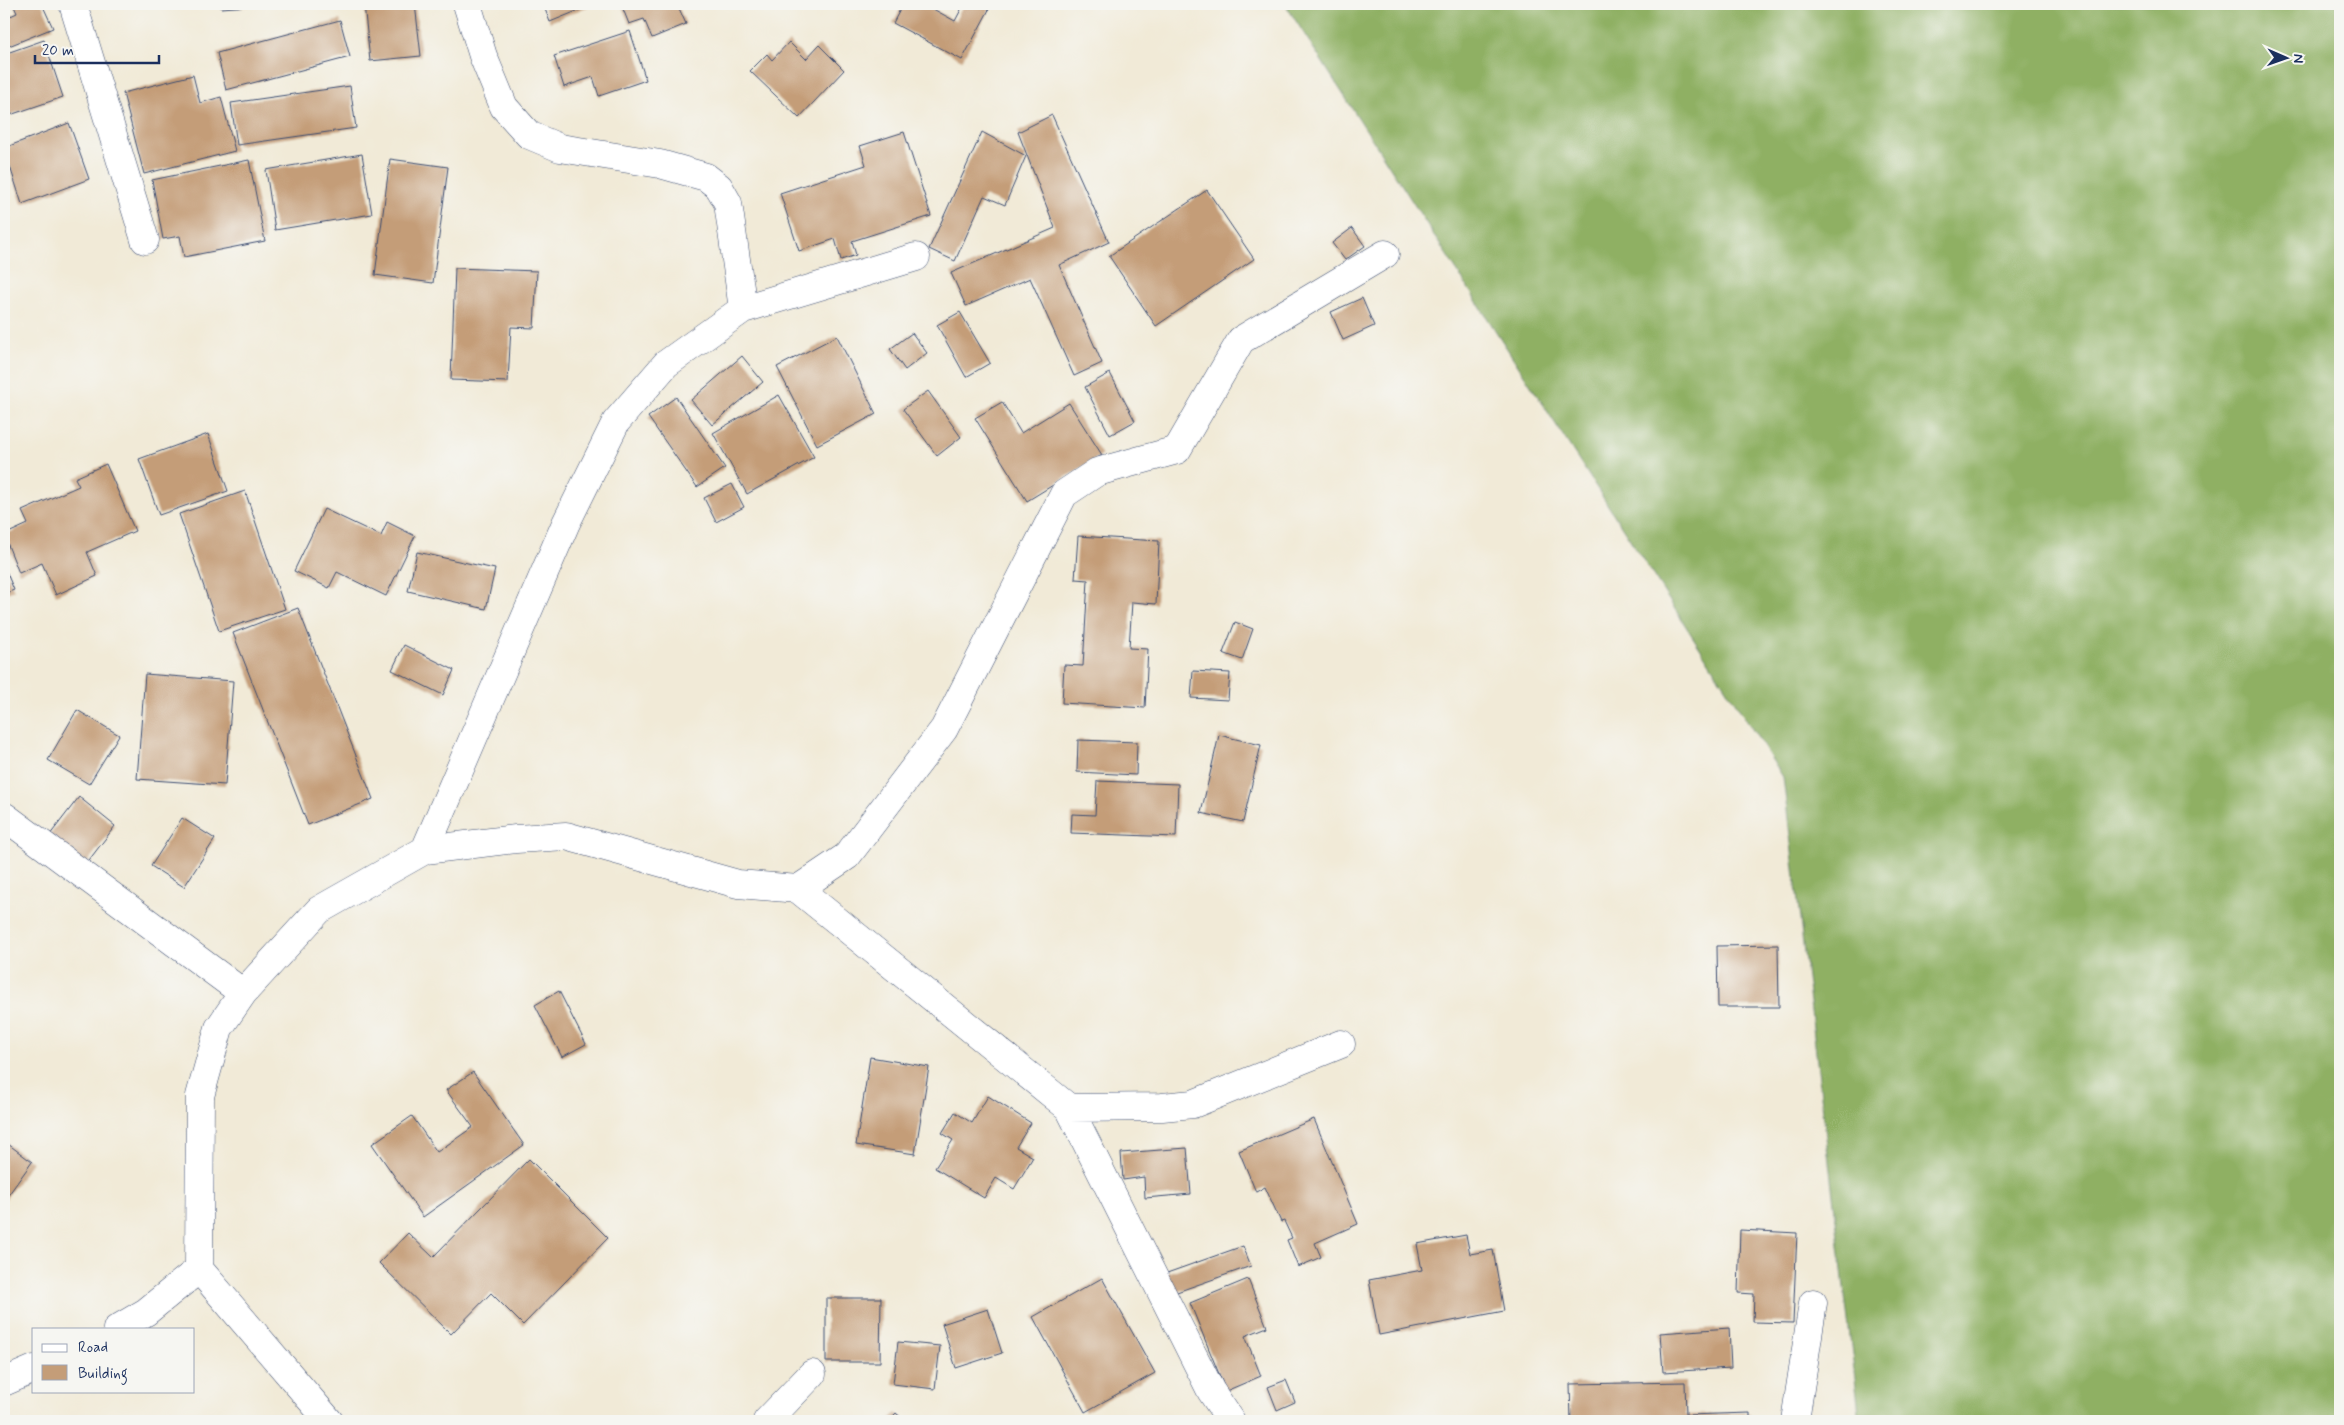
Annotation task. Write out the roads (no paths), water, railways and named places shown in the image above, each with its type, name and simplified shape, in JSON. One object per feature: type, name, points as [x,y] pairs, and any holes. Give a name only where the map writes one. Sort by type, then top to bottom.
[{"type":"street","points":[[73,4],[145,240]]},
{"type":"street","points":[[467,4],[483,56],[504,107],[529,135],[560,148],[660,164],[706,177],[719,187],[728,203],[743,310]]},
{"type":"street","points":[[798,888],[846,856],[944,729],[1064,494],[1097,472],[1177,450],[1240,340],[1385,254]]},
{"type":"street","points":[[425,850],[566,523],[616,422],[666,364],[743,310],[916,257]]},
{"type":"street","points":[[4,816],[243,994]]},
{"type":"street","points":[[329,1421],[199,1269],[200,1096],[219,1028],[243,994],[319,910],[425,850],[566,836],[738,884],[798,888],[1069,1108],[1211,1392],[1231,1421]]},
{"type":"street","points":[[1069,1108],[1162,1107],[1193,1104],[1341,1044]]},
{"type":"street","points":[[119,1328],[146,1312],[199,1269]]},
{"type":"street","points":[[1795,1421],[1813,1303]]},
{"type":"street","points":[[4,1382],[32,1370]]},
{"type":"street","points":[[767,1421],[812,1374]]}]
